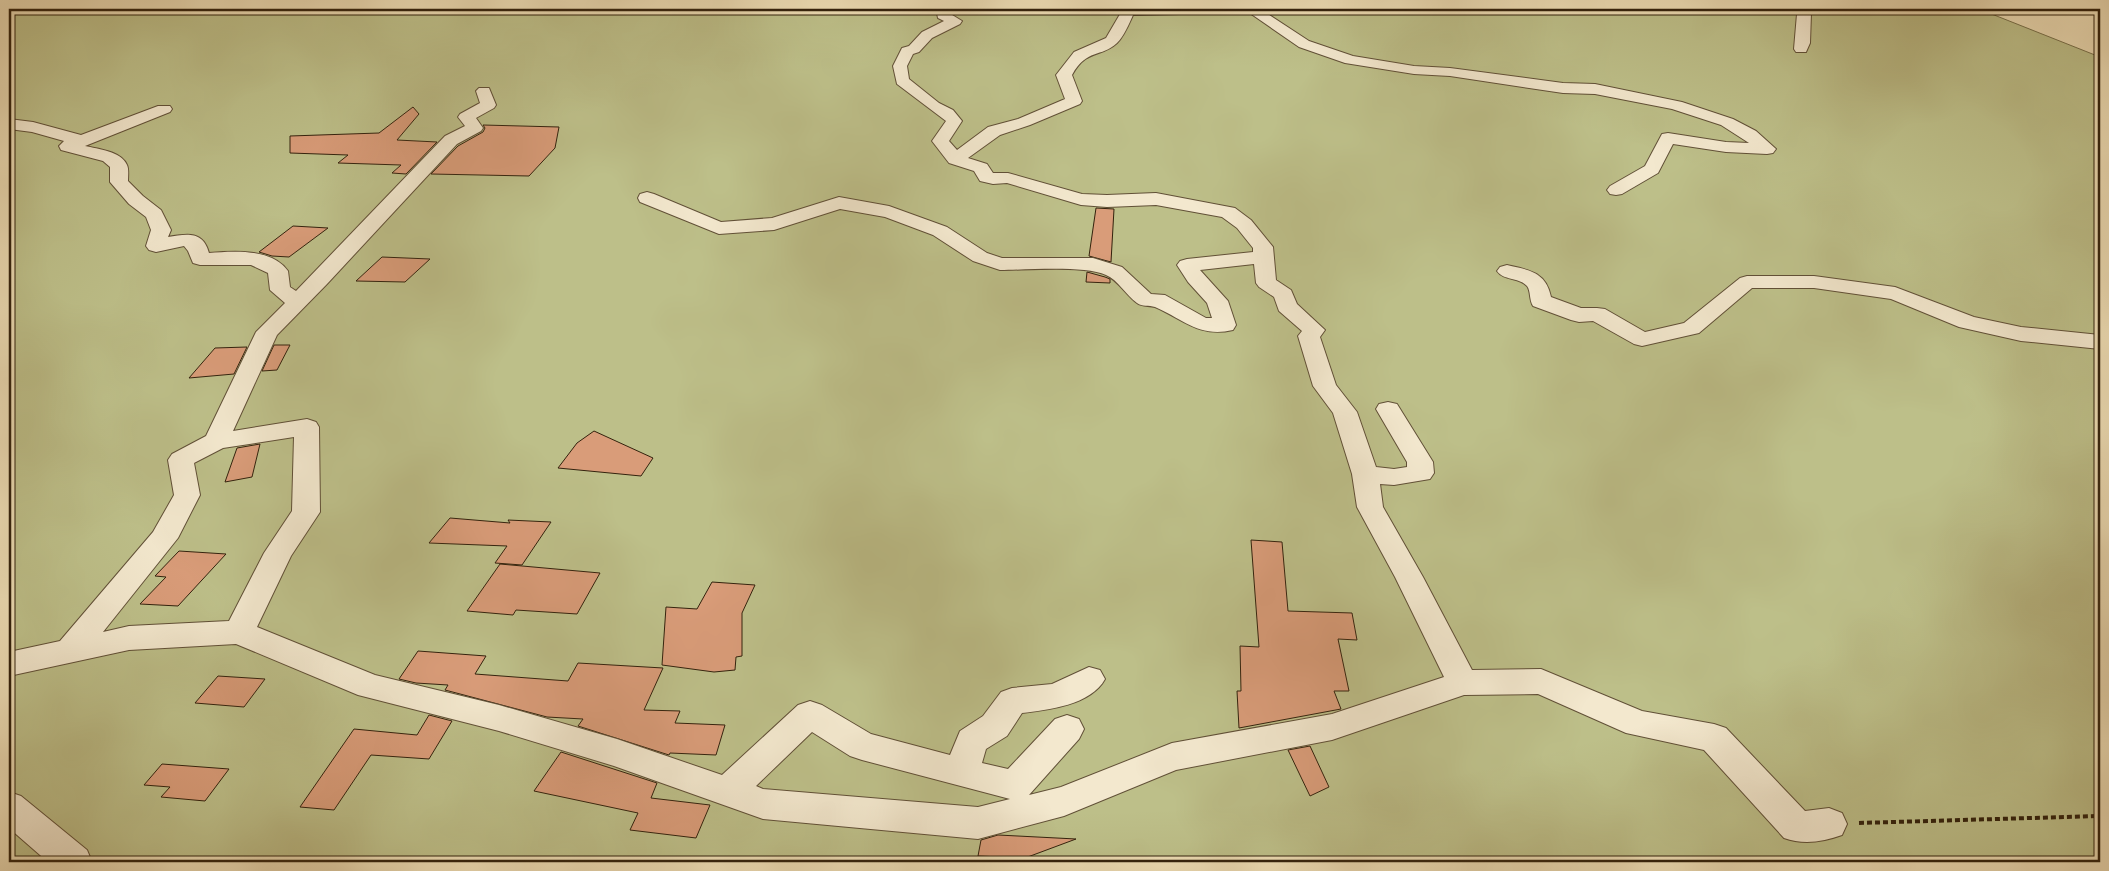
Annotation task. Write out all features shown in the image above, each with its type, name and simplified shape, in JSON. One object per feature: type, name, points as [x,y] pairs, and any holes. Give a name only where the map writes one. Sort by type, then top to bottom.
[{"type":"street","points":[[942,9],[943,15],[955,21],[927,35],[914,49],[907,52],[900,66],[902,81],[933,106],[947,113],[954,121],[940,141],[955,159],[981,168],[986,177],[993,180],[1008,178],[1081,199],[1107,201],[1156,199],[1228,212],[1244,224],[1257,239],[1263,247],[1266,283],[1284,294],[1287,306],[1314,330],[1309,336],[1325,386],[1345,412],[1365,474],[1370,507],[1409,577],[1463,683]]},
{"type":"street","points":[[955,159],[994,131],[1024,122],[1074,101],[1064,75],[1069,66],[1078,56],[1113,41],[1128,11],[1226,9]]},
{"type":"street","points":[[1251,9],[1304,44],[1350,60],[1563,88],[1595,89],[1668,103],[1727,122],[1750,135],[1767,149],[1726,147],[1668,138],[1652,169],[1616,190]]},
{"type":"street","points":[[1798,9],[1804,13],[1801,49]]},
{"type":"street","points":[[216,441],[267,332],[298,302],[451,140],[475,128],[466,117],[488,105],[484,91]]},
{"type":"street","points":[[164,110],[67,146],[109,157],[119,166],[119,182],[136,200],[154,214],[161,230],[156,246],[188,239],[198,248],[200,259],[238,257],[267,262],[278,271],[280,290],[298,302]]},
{"type":"street","points":[[9,124],[32,127],[82,141]]},
{"type":"street","points":[[647,198],[720,228],[774,224],[839,203],[889,212],[940,231],[980,257],[1000,264],[1093,264],[1115,271],[1146,300],[1157,300],[1202,324],[1225,325],[1217,301],[1195,278],[1187,265],[1264,257]]},
{"type":"street","points":[[1507,271],[1531,279],[1538,285],[1541,301],[1579,315],[1597,314],[1642,339],[1691,328],[1747,282],[1814,282],[1895,293],[1968,322],[2021,334],[2100,342]]},
{"type":"street","points":[[1365,474],[1394,477],[1421,473],[1420,462],[1388,409]]},
{"type":"street","points":[[70,651],[164,538],[187,495],[181,460],[216,441],[307,427],[306,512],[278,553],[239,632]]},
{"type":"street","points":[[9,664],[130,638],[239,632],[368,686],[499,718],[616,754],[763,804],[978,824],[1064,801],[1172,757],[1332,727],[1463,683],[1541,681],[1638,724],[1714,738],[1797,827],[1829,824]]},
{"type":"street","points":[[961,773],[972,741],[995,726],[1012,701],[1057,696],[1089,679]]},
{"type":"street","points":[[726,792],[810,714],[862,746],[1016,786],[1067,729]]},
{"type":"street","points":[[9,807],[74,862]]},
{"type":"path","points":[[1829,824],[2100,816]]},
{"type":"green space","points":[[9,9],[1979,9],[2100,57],[2100,862],[9,862]]},
{"type":"building","points":[[413,107],[419,114],[397,140],[437,142],[406,174],[392,173],[401,165],[338,163],[348,155],[290,153],[290,136],[379,133]]},
{"type":"building","points":[[483,125],[559,127],[555,148],[529,176],[431,174],[458,146],[483,132],[485,128]]},
{"type":"building","points":[[1096,208],[1114,209],[1111,262],[1089,256]]},
{"type":"building","points":[[293,226],[328,228],[289,257],[272,256],[259,252]]},
{"type":"building","points":[[382,257],[430,259],[405,282],[356,281]]},
{"type":"building","points":[[1087,272],[1110,279],[1110,283],[1086,282]]},
{"type":"building","points":[[274,345],[290,345],[277,370],[262,371]]},
{"type":"building","points":[[247,347],[234,374],[189,378],[215,348]]},
{"type":"building","points":[[594,431],[653,458],[641,476],[558,468],[577,443]]},
{"type":"building","points":[[260,444],[252,477],[225,482],[237,448]]},
{"type":"building","points":[[450,518],[510,523],[508,520],[551,522],[522,565],[495,563],[507,546],[429,543]]},
{"type":"building","points":[[1251,540],[1282,542],[1288,611],[1352,613],[1357,640],[1338,639],[1349,691],[1334,691],[1341,709],[1239,728],[1237,691],[1241,691],[1240,646],[1259,647]]},
{"type":"building","points":[[179,551],[226,554],[178,606],[140,604],[166,577],[155,576]]},
{"type":"building","points":[[500,564],[600,573],[577,614],[516,610],[513,615],[467,611]]},
{"type":"building","points":[[712,582],[755,585],[742,613],[742,656],[736,657],[735,670],[714,672],[662,665],[666,607],[697,609]]},
{"type":"building","points":[[418,651],[486,656],[475,674],[568,681],[578,663],[663,668],[644,710],[680,711],[675,723],[725,725],[716,755],[670,753],[669,755],[578,726],[583,719],[547,717],[445,690],[448,685],[416,683],[399,679]]},
{"type":"building","points":[[218,676],[265,679],[244,707],[195,703]]},
{"type":"building","points":[[429,715],[452,721],[429,759],[371,755],[334,810],[300,807],[354,729],[417,735]]},
{"type":"building","points":[[1310,746],[1329,787],[1310,796],[1288,750]]},
{"type":"building","points":[[561,752],[657,783],[651,798],[710,805],[696,838],[630,830],[638,813],[534,791]]},
{"type":"building","points":[[162,764],[229,769],[205,801],[161,797],[170,787],[144,785]]},
{"type":"building","points":[[998,835],[1076,839],[1025,858],[978,856],[981,840]]}]
